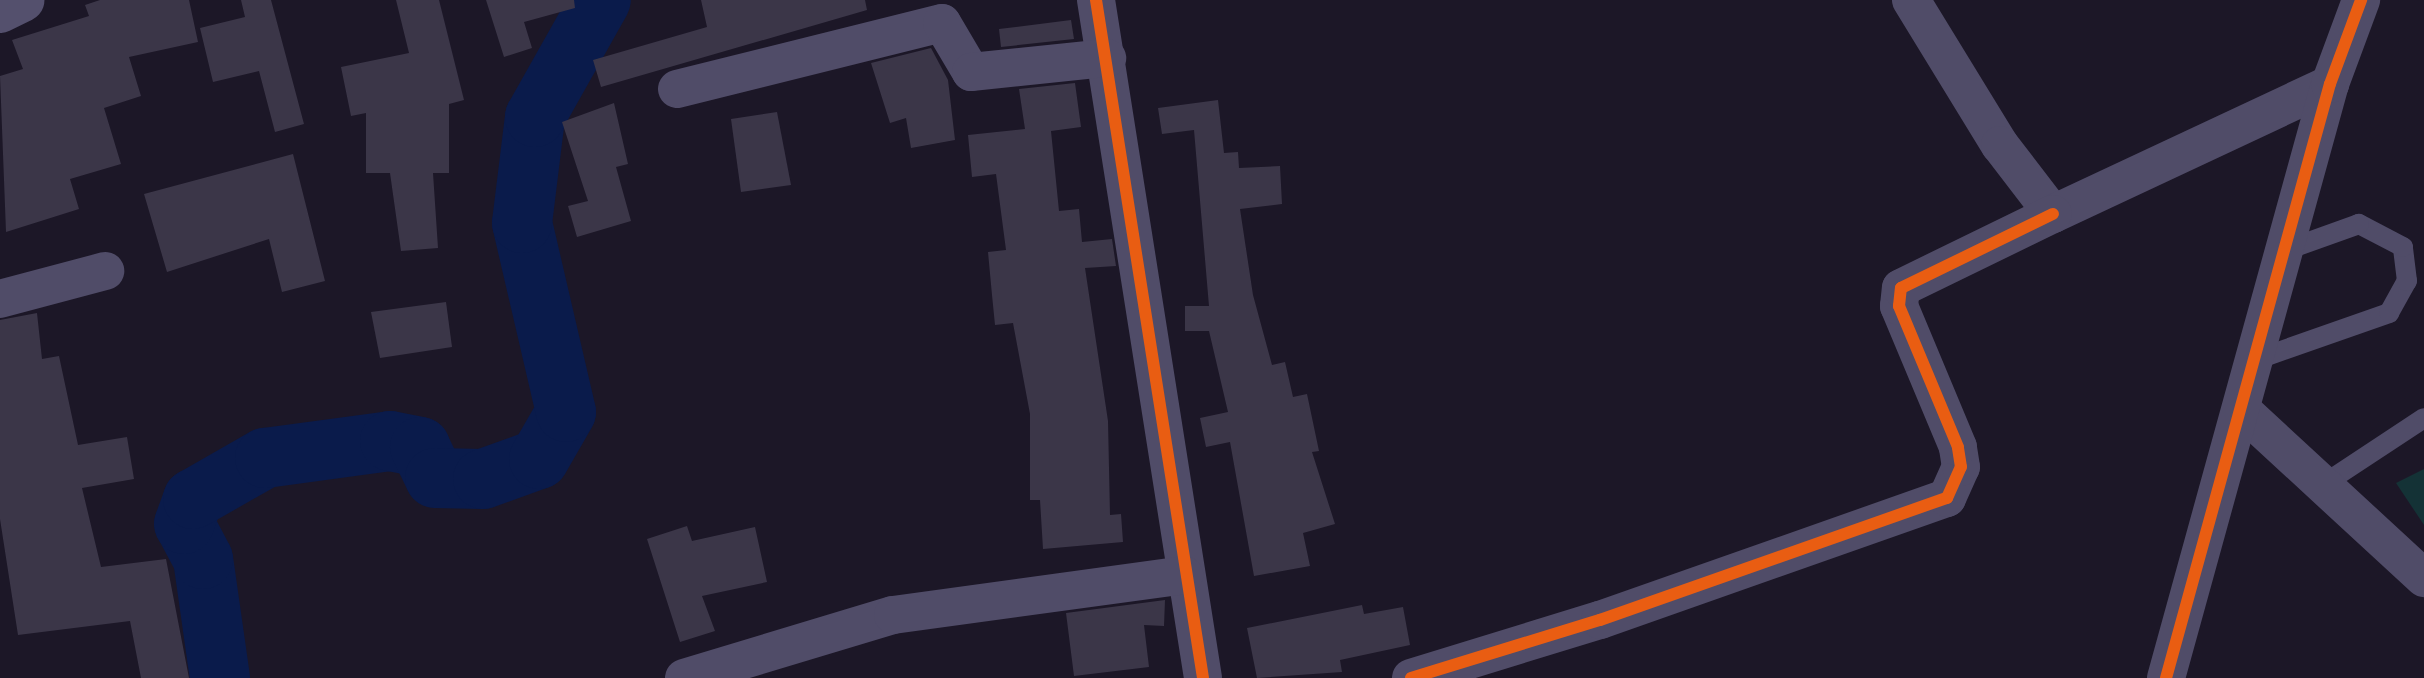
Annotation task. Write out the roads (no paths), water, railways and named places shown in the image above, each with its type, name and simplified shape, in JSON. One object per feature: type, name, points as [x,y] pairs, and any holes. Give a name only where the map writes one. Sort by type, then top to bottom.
[{"type":"main road","points":[[0,11],[23,0]]},
{"type":"street","points":[[1096,0],[1184,575],[1203,678]]},
{"type":"street","points":[[1911,0],[2000,145],[2053,214]]},
{"type":"street","points":[[2166,678],[2244,412],[2330,84],[2361,0]]},
{"type":"street","points":[[677,89],[942,23],[971,72],[1107,58]]},
{"type":"street","points":[[1411,678],[1452,672],[1947,498],[1961,467],[1958,447],[1899,306],[1901,288],[2330,84]]},
{"type":"street","points":[[0,299],[105,271]]},
{"type":"street","points":[[2244,412],[2327,482],[2424,578]]},
{"type":"street","points":[[684,678],[893,615],[1184,575]]},
{"type":"lane","points":[[2258,359],[2389,313],[2407,281],[2403,247],[2359,224],[2289,249]]},
{"type":"lane","points":[[2327,482],[2424,418]]},
{"type":"waterway","points":[[220,678],[203,559],[184,524],[193,499],[265,458],[390,441],[420,447],[435,478],[483,479],[539,459],[566,412],[522,223],[535,117],[601,0]]}]
